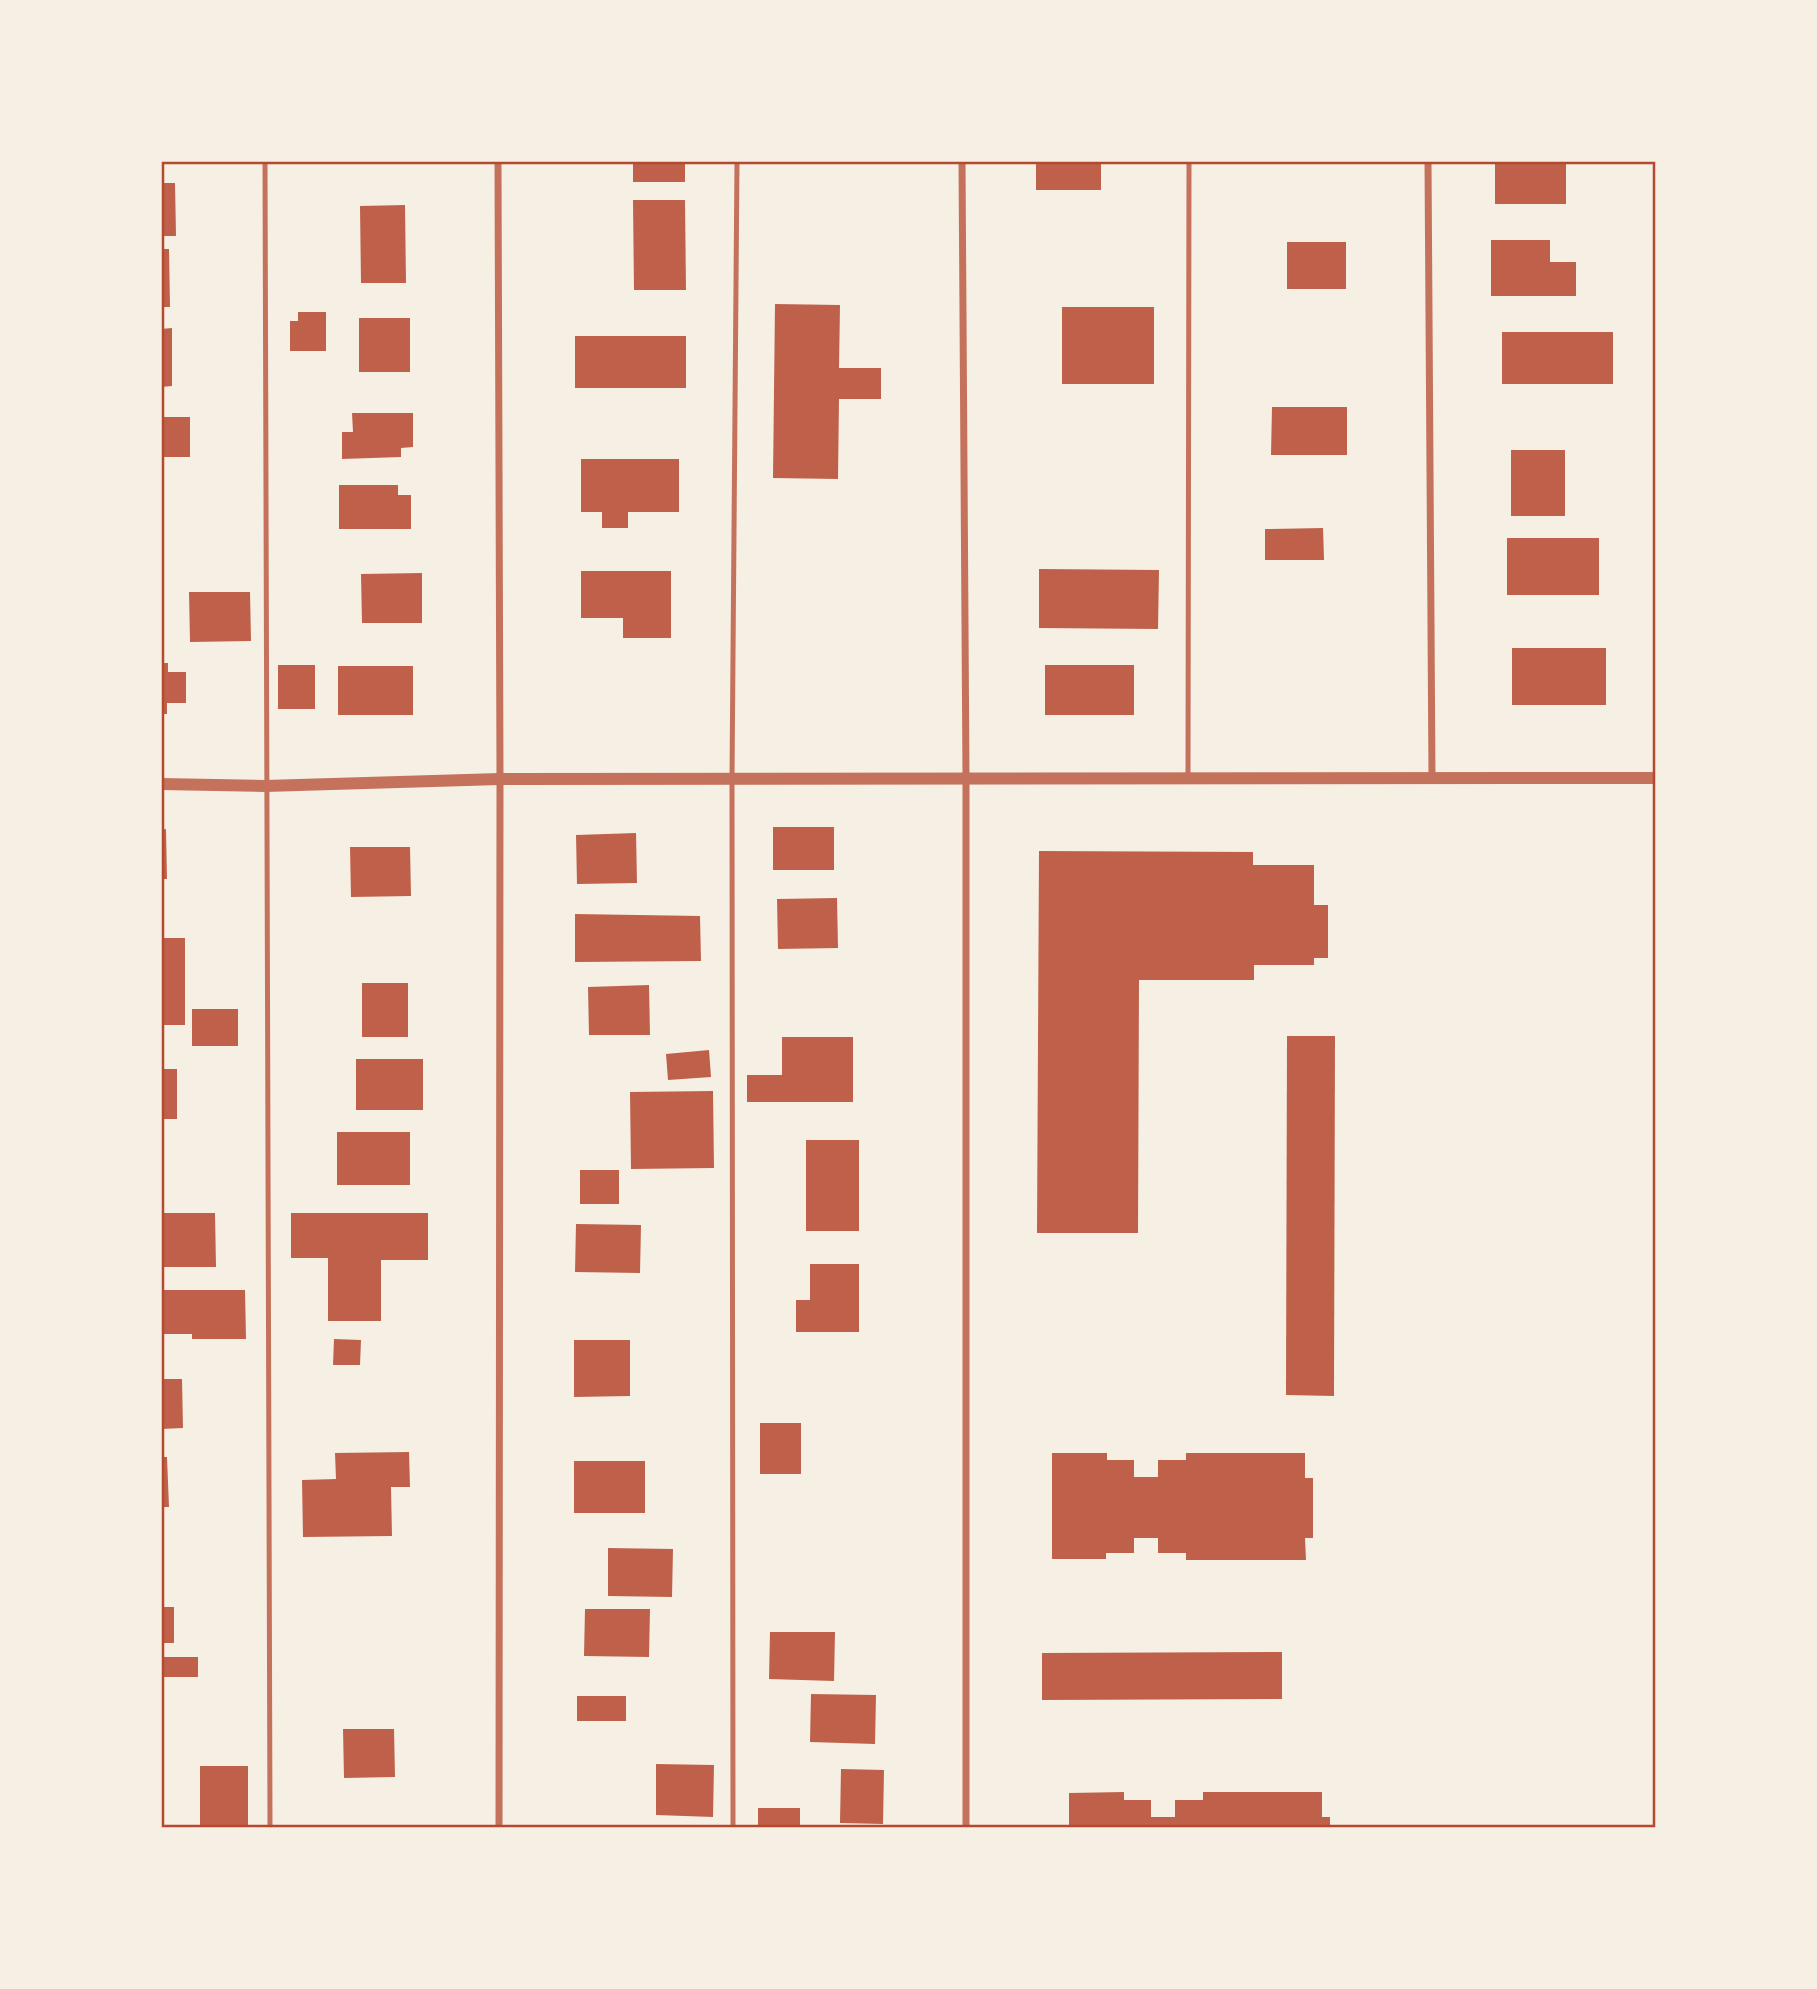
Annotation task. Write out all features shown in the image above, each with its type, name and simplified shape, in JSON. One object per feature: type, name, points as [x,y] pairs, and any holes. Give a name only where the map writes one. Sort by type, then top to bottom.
[{"type":"street","points":[[498,161],[499,1828]]},
{"type":"street","points":[[962,161],[966,779],[966,1828]]},
{"type":"street","points":[[1428,161],[1432,778]]},
{"type":"street","points":[[161,784],[265,786],[500,779],[1656,778]]},
{"type":"lane","points":[[265,161],[270,1828]]},
{"type":"lane","points":[[733,1828],[732,779],[737,161]]},
{"type":"lane","points":[[1188,778],[1189,161]]},
{"type":"building","points":[[633,161],[685,161],[685,182],[633,182]]},
{"type":"building","points":[[1036,161],[1101,161],[1101,190],[1036,190]]},
{"type":"building","points":[[1495,161],[1566,161],[1566,204],[1495,204]]},
{"type":"building","points":[[161,183],[175,183],[176,236],[161,236]]},
{"type":"building","points":[[633,200],[685,200],[686,290],[634,290]]},
{"type":"building","points":[[405,205],[406,283],[361,283],[360,206]]},
{"type":"building","points":[[1491,240],[1550,240],[1550,262],[1576,262],[1576,296],[1491,296]]},
{"type":"building","points":[[1287,242],[1346,242],[1346,289],[1287,289]]},
{"type":"building","points":[[161,249],[169,249],[170,307],[161,307]]},
{"type":"building","points":[[775,304],[840,305],[839,368],[881,368],[881,399],[839,399],[838,479],[773,478]]},
{"type":"building","points":[[1062,307],[1154,307],[1154,384],[1062,384]]},
{"type":"building","points":[[298,312],[326,312],[326,351],[290,351],[290,321],[298,321]]},
{"type":"building","points":[[359,318],[410,318],[410,372],[359,372]]},
{"type":"building","points":[[172,328],[172,386],[161,387],[161,329]]},
{"type":"building","points":[[1502,332],[1613,332],[1613,384],[1502,384]]},
{"type":"building","points":[[575,336],[686,336],[686,388],[575,388]]},
{"type":"building","points":[[1272,407],[1347,407],[1347,455],[1271,455]]},
{"type":"building","points":[[352,413],[413,413],[413,447],[401,448],[401,457],[342,459],[342,432],[353,432]]},
{"type":"building","points":[[161,417],[190,417],[190,457],[161,457]]},
{"type":"building","points":[[1511,450],[1565,450],[1565,516],[1511,516]]},
{"type":"building","points":[[581,459],[679,459],[679,512],[628,512],[628,528],[602,528],[602,512],[581,512]]},
{"type":"building","points":[[339,485],[398,485],[398,495],[411,495],[411,529],[339,529]]},
{"type":"building","points":[[1323,528],[1324,560],[1265,560],[1265,529]]},
{"type":"building","points":[[1507,538],[1599,538],[1599,595],[1507,595]]},
{"type":"building","points":[[1039,569],[1159,570],[1158,629],[1039,628]]},
{"type":"building","points":[[581,571],[671,571],[671,638],[623,638],[623,618],[581,618]]},
{"type":"building","points":[[422,573],[422,623],[362,623],[361,574]]},
{"type":"building","points":[[189,592],[250,592],[251,641],[190,642]]},
{"type":"building","points":[[1512,648],[1606,648],[1606,705],[1512,705]]},
{"type":"building","points":[[161,663],[168,663],[168,672],[186,672],[186,703],[167,703],[167,714],[161,714]]},
{"type":"building","points":[[278,665],[315,665],[315,709],[278,709]]},
{"type":"building","points":[[1045,665],[1134,665],[1134,715],[1045,715]]},
{"type":"building","points":[[338,666],[413,666],[413,715],[338,715]]},
{"type":"building","points":[[773,827],[834,827],[834,870],[773,870]]},
{"type":"building","points":[[166,829],[167,879],[161,879],[161,830]]},
{"type":"building","points":[[636,833],[637,883],[577,884],[576,835]]},
{"type":"building","points":[[350,847],[410,847],[411,896],[351,897]]},
{"type":"building","points":[[1039,851],[1253,852],[1253,865],[1314,865],[1314,905],[1328,905],[1328,958],[1314,958],[1314,965],[1254,965],[1254,980],[1139,980],[1138,1233],[1037,1233]]},
{"type":"building","points":[[837,898],[838,948],[778,949],[777,899]]},
{"type":"building","points":[[575,914],[700,916],[701,961],[575,962]]},
{"type":"building","points":[[161,938],[185,938],[185,1025],[161,1025]]},
{"type":"building","points":[[362,983],[408,983],[408,1037],[362,1037]]},
{"type":"building","points":[[649,985],[650,1035],[589,1035],[588,987]]},
{"type":"building","points":[[192,1009],[238,1009],[238,1046],[192,1046]]},
{"type":"building","points":[[1287,1036],[1335,1036],[1334,1396],[1286,1395]]},
{"type":"building","points":[[782,1037],[853,1037],[853,1102],[747,1102],[747,1075],[782,1075]]},
{"type":"building","points":[[709,1050],[711,1077],[668,1080],[666,1054]]},
{"type":"building","points":[[356,1059],[423,1059],[423,1110],[356,1110]]},
{"type":"building","points":[[161,1069],[177,1069],[177,1119],[161,1119]]},
{"type":"building","points":[[713,1091],[714,1168],[631,1169],[630,1092]]},
{"type":"building","points":[[337,1132],[410,1132],[410,1185],[337,1185]]},
{"type":"building","points":[[806,1140],[859,1140],[859,1231],[806,1231]]},
{"type":"building","points":[[163,1145],[164,1189],[161,1189]]},
{"type":"building","points":[[580,1170],[619,1170],[619,1204],[580,1204]]},
{"type":"building","points":[[161,1213],[215,1213],[216,1267],[161,1267]]},
{"type":"building","points":[[291,1213],[428,1213],[428,1260],[381,1260],[381,1321],[328,1321],[328,1258],[291,1258]]},
{"type":"building","points":[[576,1224],[641,1225],[640,1273],[575,1272]]},
{"type":"building","points":[[810,1264],[859,1264],[859,1332],[796,1332],[796,1300],[810,1300]]},
{"type":"building","points":[[161,1290],[245,1290],[246,1339],[192,1339],[192,1334],[161,1334]]},
{"type":"building","points":[[334,1339],[361,1340],[360,1365],[333,1365]]},
{"type":"building","points":[[574,1340],[630,1340],[630,1396],[574,1397]]},
{"type":"building","points":[[161,1379],[182,1379],[183,1428],[161,1429]]},
{"type":"building","points":[[760,1423],[801,1423],[801,1474],[760,1474]]},
{"type":"building","points":[[409,1452],[410,1487],[391,1487],[392,1536],[303,1537],[302,1480],[336,1479],[335,1453]]},
{"type":"building","points":[[1052,1453],[1107,1453],[1107,1460],[1134,1460],[1134,1477],[1158,1477],[1158,1460],[1186,1460],[1186,1453],[1305,1453],[1305,1478],[1313,1478],[1313,1538],[1305,1538],[1306,1560],[1186,1560],[1186,1553],[1158,1553],[1158,1538],[1134,1538],[1134,1553],[1106,1553],[1106,1559],[1052,1559]]},
{"type":"building","points":[[161,1457],[167,1457],[169,1507],[161,1507]]},
{"type":"building","points":[[574,1461],[645,1461],[645,1513],[574,1513]]},
{"type":"building","points":[[608,1548],[673,1549],[672,1597],[608,1596]]},
{"type":"building","points":[[161,1607],[174,1607],[174,1643],[161,1643]]},
{"type":"building","points":[[585,1609],[650,1609],[649,1657],[584,1656]]},
{"type":"building","points":[[770,1632],[835,1632],[834,1681],[769,1679]]},
{"type":"building","points":[[1282,1652],[1282,1699],[1042,1700],[1042,1653]]},
{"type":"building","points":[[161,1657],[198,1657],[198,1677],[161,1677]]},
{"type":"building","points":[[811,1694],[876,1695],[875,1744],[810,1742]]},
{"type":"building","points":[[577,1696],[626,1696],[626,1721],[577,1721]]},
{"type":"building","points":[[343,1729],[394,1729],[395,1777],[344,1778]]},
{"type":"building","points":[[656,1764],[714,1765],[713,1817],[656,1815]]},
{"type":"building","points":[[200,1766],[248,1766],[248,1828],[200,1828]]},
{"type":"building","points":[[841,1769],[884,1770],[883,1824],[840,1823]]},
{"type":"building","points":[[1124,1792],[1124,1800],[1151,1800],[1151,1817],[1175,1817],[1175,1800],[1203,1800],[1203,1792],[1322,1792],[1322,1817],[1330,1817],[1330,1828],[1069,1828],[1069,1793]]},
{"type":"building","points":[[758,1808],[800,1808],[800,1828],[758,1828]]}]
